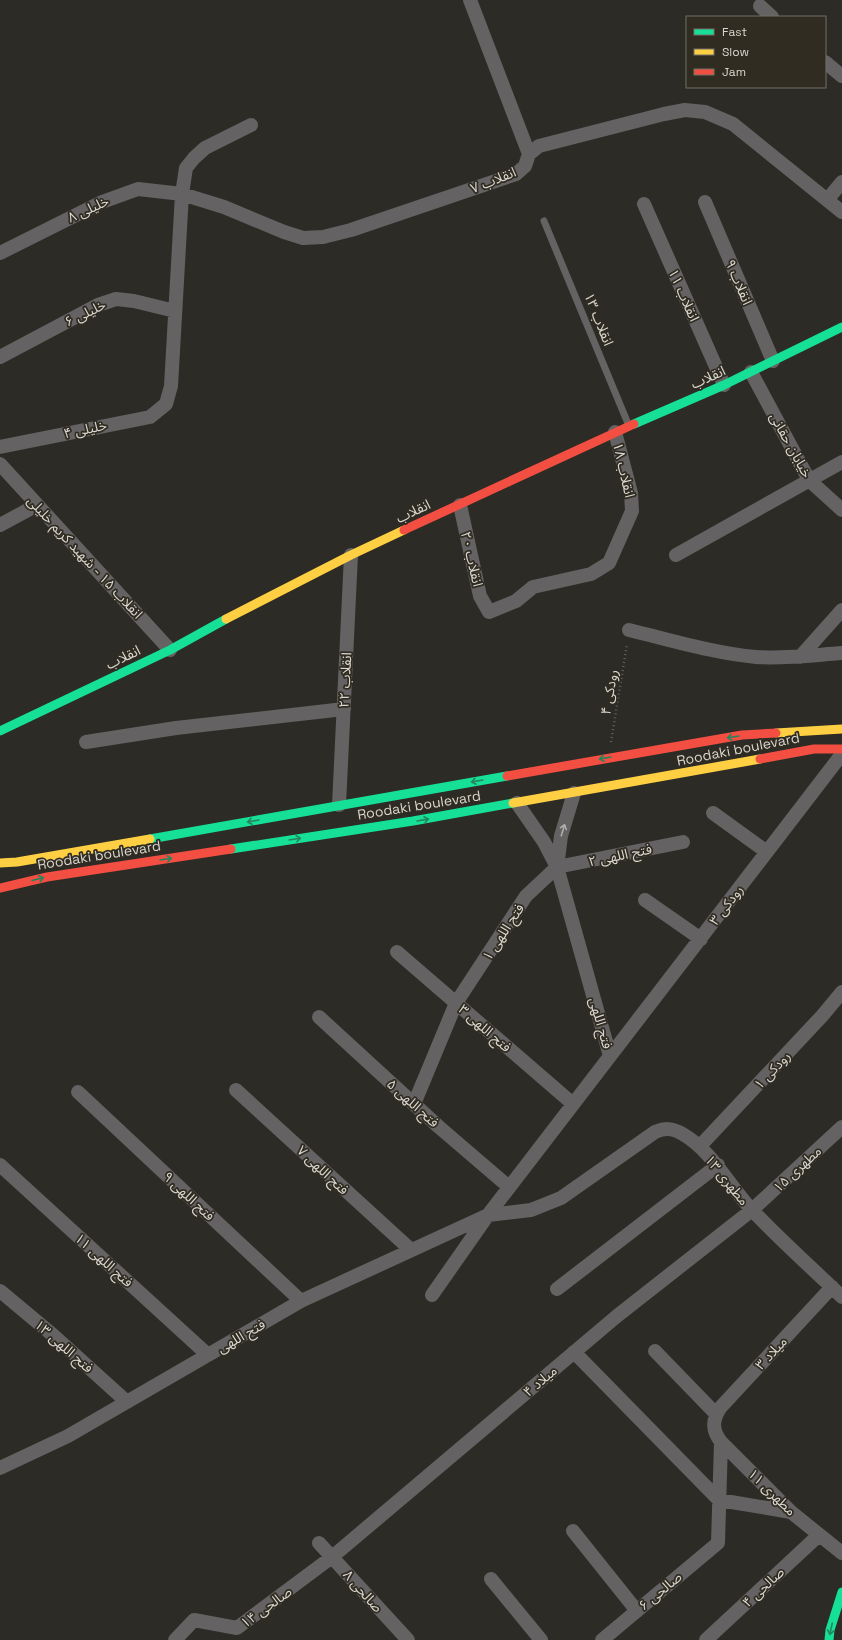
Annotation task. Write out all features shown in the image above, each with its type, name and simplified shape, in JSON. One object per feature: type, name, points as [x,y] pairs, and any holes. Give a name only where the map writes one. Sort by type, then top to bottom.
[{"type":"main road","name":"انقلاب","points":[[0,731],[170,650],[236,613],[351,555],[615,432],[724,385],[842,327]]},
{"type":"main road","name":"Roodaki boulevard","points":[[0,863],[17,862],[742,735],[842,729]]},
{"type":"main road","name":"Roodaki boulevard","points":[[0,888],[47,877],[413,821],[814,749],[842,749]]},
{"type":"main road","points":[[829,1640],[830,1630],[842,1592]]},
{"type":"street","points":[[470,0],[529,154]]},
{"type":"street","points":[[760,6],[771,16]]},
{"type":"street","points":[[826,63],[842,76]]},
{"type":"street","name":"انقلاب ۷","points":[[182,194],[224,207],[284,232],[303,238],[323,237],[351,230],[516,174],[525,166],[529,154],[539,146],[664,114],[686,110],[705,112],[733,124],[842,212]]},
{"type":"street","points":[[176,311],[182,194],[186,168],[205,148],[251,125]]},
{"type":"street","points":[[827,200],[842,182]]},
{"type":"street","name":"خلیلی ۸","points":[[0,253],[102,202],[138,189],[182,194]]},
{"type":"street","name":"انقلاب ۹","points":[[705,202],[774,361]]},
{"type":"street","name":"انقلاب ۱۱","points":[[644,204],[724,385]]},
{"type":"street","name":"خلیلی ۶","points":[[0,357],[98,305],[116,299],[134,301],[176,311]]},
{"type":"street","name":"خلیلی ۴","points":[[0,448],[150,416],[166,404],[172,386],[176,311]]},
{"type":"street","name":"خیابان حقانی","points":[[751,372],[809,480],[842,510]]},
{"type":"street","name":"انقلاب ۱۸","points":[[489,612],[516,601],[533,587],[591,574],[609,563],[632,511],[631,493],[615,432]]},
{"type":"street","points":[[676,555],[842,462]]},
{"type":"street","name":"انقلاب ۱۵ - شهید کریم خلیلی","points":[[0,464],[170,650]]},
{"type":"street","points":[[0,525],[37,505]]},
{"type":"street","name":"انقلاب ۲۰","points":[[460,505],[480,596],[489,612]]},
{"type":"street","name":"انقلاب ۲۲","points":[[339,805],[351,555]]},
{"type":"street","points":[[800,657],[842,610]]},
{"type":"street","points":[[630,630],[730,654],[758,657],[800,657],[842,653]]},
{"type":"street","points":[[86,742],[176,728],[344,709]]},
{"type":"street","name":"رودکی ۳","points":[[610,1056],[842,754]]},
{"type":"street","points":[[557,867],[561,836],[574,793]]},
{"type":"street","points":[[517,803],[544,842],[557,867]]},
{"type":"street","points":[[713,813],[767,852]]},
{"type":"street","name":"فتح اللهی ۲","points":[[557,867],[683,842]]},
{"type":"street","name":"فتح اللهی ۱","points":[[414,1104],[456,1004],[526,896],[557,867]]},
{"type":"street","name":"فتح اللهی","points":[[432,1295],[488,1215],[610,1056],[557,867]]},
{"type":"street","points":[[645,900],[701,939]]},
{"type":"street","name":"فتح اللهی ۳","points":[[397,952],[573,1104]]},
{"type":"street","name":"رودکی ۱","points":[[700,1146],[822,1016],[842,992]]},
{"type":"street","name":"فتح اللهی ۵","points":[[319,1017],[414,1104],[509,1187]]},
{"type":"street","name":"فتح اللهی ۷","points":[[236,1090],[411,1250]]},
{"type":"street","name":"فتح اللهی ۹","points":[[78,1092],[301,1301]]},
{"type":"street","name":"مطهری ۱۵","points":[[752,1210],[842,1127]]},
{"type":"street","name":"مطهری ۱۳","points":[[488,1215],[531,1210],[561,1198],[655,1132],[664,1128],[672,1129],[681,1133],[700,1146],[718,1165],[735,1190],[752,1210],[837,1292]]},
{"type":"street","name":"فتح اللهی ۱۱","points":[[0,1165],[208,1355]]},
{"type":"street","points":[[557,1289],[718,1165]]},
{"type":"street","name":"میلاد ۴","points":[[332,1557],[617,1316],[752,1210]]},
{"type":"street","name":"فتح اللهی","points":[[0,1468],[68,1436],[301,1301],[488,1215]]},
{"type":"street","name":"فتح اللهی ۱۳","points":[[0,1291],[54,1336],[127,1402]]},
{"type":"street","name":"میلاد ۳","points":[[715,1418],[720,1408],[837,1292]]},
{"type":"street","points":[[656,1351],[715,1418]]},
{"type":"street","points":[[574,1352],[719,1500],[791,1512]]},
{"type":"street","name":"مطهری ۱۱","points":[[715,1418],[713,1429],[721,1442],[791,1512],[842,1553]]},
{"type":"street","points":[[719,1500],[721,1442]]},
{"type":"street","name":"صالحی ۶","points":[[602,1640],[718,1543],[719,1500]]},
{"type":"street","points":[[573,1531],[637,1611]]},
{"type":"street","name":"صالحی ۴","points":[[706,1640],[819,1534]]},
{"type":"street","name":"صالحی ۸","points":[[319,1543],[408,1640]]},
{"type":"street","name":"صالحی ۱۴","points":[[175,1640],[194,1620],[236,1628],[332,1557]]},
{"type":"street","points":[[491,1579],[541,1640]]},
{"type":"lane","name":"انقلاب ۱۳","points":[[544,221],[629,426]]},
{"type":"path","name":"رودکی ۴","points":[[608,758],[630,630]]},
{"type":"traffic: fast","points":[[634,424],[724,385],[842,327]]},
{"type":"traffic: fast","points":[[0,731],[170,650],[226,619]]},
{"type":"traffic: fast","points":[[150,839],[507,776]]},
{"type":"traffic: fast","points":[[231,849],[413,821],[513,803]]},
{"type":"traffic: fast","points":[[829,1640],[830,1630],[842,1592]]},
{"type":"traffic: slow","points":[[226,619],[351,555],[404,530]]},
{"type":"traffic: slow","points":[[776,733],[842,729]]},
{"type":"traffic: slow","points":[[513,803],[760,759]]},
{"type":"traffic: slow","points":[[0,863],[17,862],[150,839]]},
{"type":"traffic: jam","points":[[404,530],[634,424]]},
{"type":"traffic: jam","points":[[507,776],[742,735],[776,733]]},
{"type":"traffic: jam","points":[[760,759],[814,749],[842,749]]},
{"type":"traffic: jam","points":[[0,888],[47,877],[231,849]]}]
